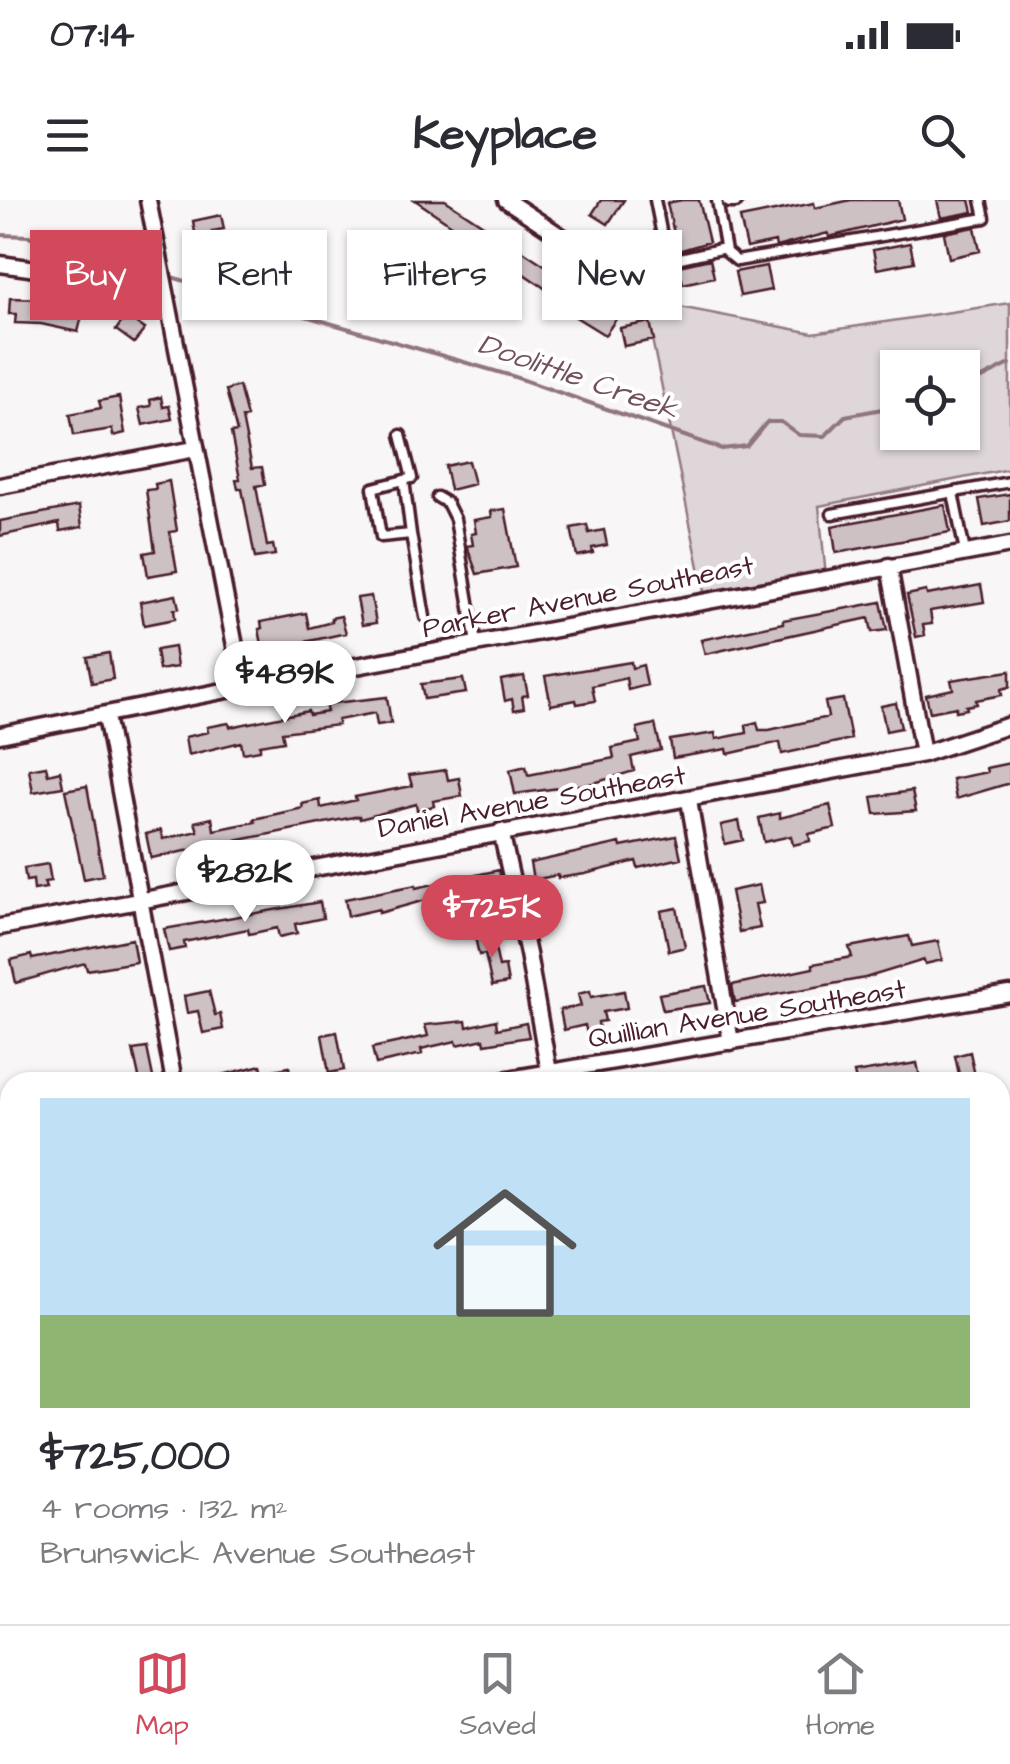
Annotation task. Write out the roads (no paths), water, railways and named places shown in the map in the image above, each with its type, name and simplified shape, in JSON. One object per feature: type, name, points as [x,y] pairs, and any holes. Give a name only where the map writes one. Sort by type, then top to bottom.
[{"type":"street","points":[[148,200],[243,687]]},
{"type":"street","points":[[506,200],[552,230]]},
{"type":"street","points":[[0,264],[166,296]]},
{"type":"street","points":[[0,486],[196,449]]},
{"type":"street","name":"Parker Avenue Southeast","points":[[0,735],[1010,545]]},
{"type":"street","points":[[889,566],[924,754]]},
{"type":"street","points":[[106,716],[172,1072]]},
{"type":"street","name":"Daniel Avenue Southeast","points":[[0,926],[924,754],[1010,724]]},
{"type":"street","points":[[688,800],[731,1042]]},
{"type":"street","points":[[501,831],[548,1072]]},
{"type":"street","name":"Quillian Avenue Southeast","points":[[548,1072],[1010,994]]},
{"type":"lane","points":[[656,200],[667,261],[725,248]]},
{"type":"lane","points":[[716,200],[725,248],[730,258],[744,261],[985,218],[982,200]]},
{"type":"lane","points":[[381,537],[373,488],[412,478],[401,435]]},
{"type":"lane","points":[[404,480],[425,616]]},
{"type":"lane","points":[[832,514],[1010,482]]},
{"type":"lane","points":[[953,492],[965,553]]},
{"type":"lane","points":[[437,497],[447,504],[454,519],[476,643]]},
{"type":"lane","points":[[367,538],[411,534]]},
{"type":"waterway","name":"Doolittle Creek","points":[[0,235],[30,236]]},
{"type":"waterway","name":"Doolittle Creek","points":[[168,276],[512,376],[722,449],[747,446],[767,422],[781,422],[799,435],[825,436],[845,416],[880,409]]},
{"type":"waterway","name":"Doolittle Creek","points":[[980,379],[1010,364]]}]
